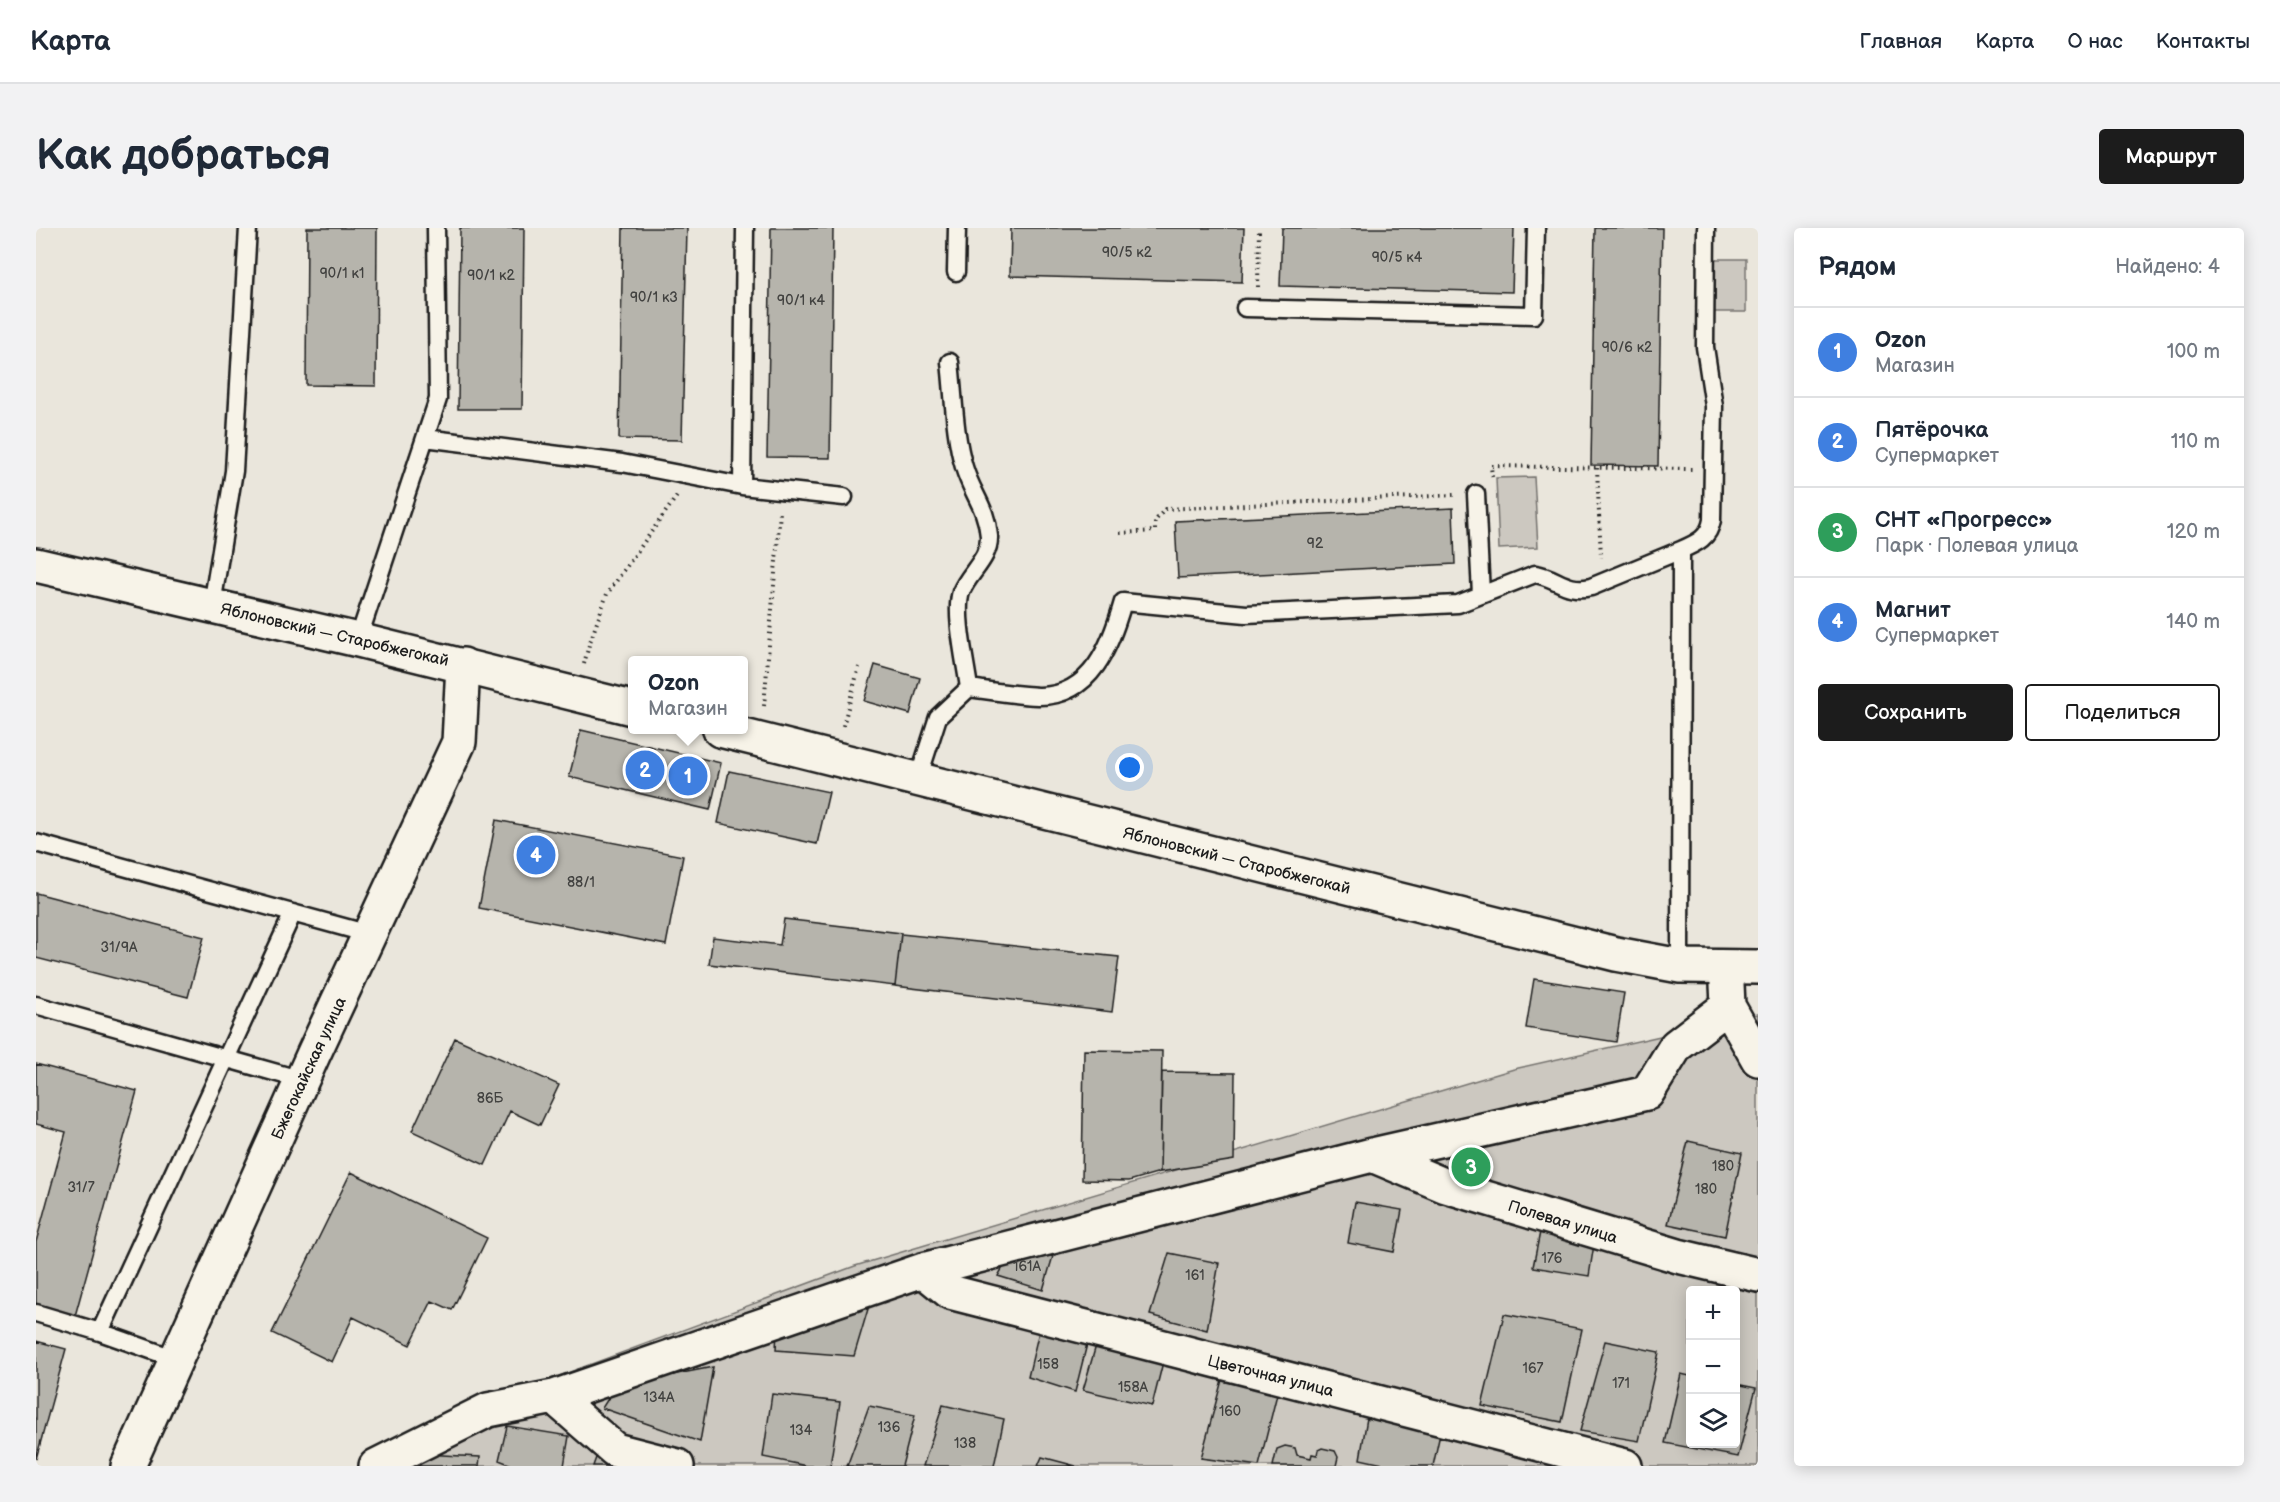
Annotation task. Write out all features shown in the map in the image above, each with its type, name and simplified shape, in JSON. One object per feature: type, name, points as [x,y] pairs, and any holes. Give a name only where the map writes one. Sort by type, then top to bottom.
[{"type":"street","name":"Яблоновский — Старобжегокай","points":[[36,565],[463,665],[628,707]]},
{"type":"street","name":"Бжегокайская улица","points":[[128,1466],[302,1080],[459,742],[463,665]]},
{"type":"street","name":"Яблоновский — Старобжегокай","points":[[740,734],[1616,954],[1680,966],[1742,967]]},
{"type":"street","points":[[376,1466],[488,1410],[554,1397],[923,1270],[1372,1155],[1647,1093],[1676,1046],[1728,1006],[1742,967]]},
{"type":"street","points":[[1728,1006],[1758,1059]]},
{"type":"street","name":"Полевая улица","points":[[1372,1155],[1446,1186],[1678,1256],[1758,1275]]},
{"type":"street","name":"Цветочная улица","points":[[923,1270],[950,1293],[1625,1466]]},
{"type":"street","points":[[554,1397],[615,1450],[676,1466]]},
{"type":"lane","points":[[212,605],[234,471],[248,228]]},
{"type":"lane","points":[[358,640],[438,399],[436,228]]},
{"type":"lane","points":[[742,486],[745,228]]},
{"type":"lane","points":[[956,272],[957,228]]},
{"type":"lane","points":[[1251,308],[1534,315],[1536,228]]},
{"type":"lane","points":[[918,779],[938,717],[969,688],[1040,696],[1059,692],[1082,682],[1094,669],[1112,638],[1123,602],[1246,614],[1458,604],[1535,574],[1543,575],[1571,589],[1581,590],[1681,550],[1705,537],[1711,529],[1714,406],[1705,346],[1706,228]]},
{"type":"lane","points":[[950,362],[964,468],[984,511],[989,537],[988,548],[961,594],[959,612],[969,688]]},
{"type":"lane","points":[[425,438],[622,463],[742,486],[844,497]]},
{"type":"lane","points":[[1476,494],[1481,594]]},
{"type":"lane","points":[[1680,966],[1681,550]]},
{"type":"lane","points":[[36,843],[369,934]]},
{"type":"lane","points":[[100,1332],[293,913]]},
{"type":"lane","points":[[36,1005],[302,1080]]},
{"type":"lane","points":[[36,1313],[100,1332],[176,1359]]},
{"type":"path","points":[[1251,308],[1259,228]]},
{"type":"path","points":[[1120,533],[1155,531],[1155,521],[1165,510],[1493,493],[1491,466],[1713,469]]},
{"type":"path","points":[[1597,468],[1602,582]]},
{"type":"path","points":[[578,694],[589,645],[607,594],[691,476]]},
{"type":"path","points":[[764,706],[782,490]]},
{"type":"path","points":[[843,726],[859,667]]},
{"type":"shaded area","points":[[1713,259],[1746,259],[1746,312],[1713,312]]},
{"type":"shaded area","points":[[1534,477],[1538,547],[1499,549],[1496,478]]},
{"type":"shaded area","points":[[1758,1014],[1758,1466],[365,1466],[481,1405],[855,1266],[1514,1069]]},
{"type":"building","points":[[307,228],[377,228],[376,386],[306,385]]},
{"type":"building","points":[[460,228],[524,228],[522,409],[458,409]]},
{"type":"building","points":[[623,228],[687,228],[682,440],[619,439]]},
{"type":"building","points":[[771,228],[833,228],[830,458],[767,457]]},
{"type":"building","points":[[1011,228],[1244,228],[1242,282],[1010,276]]},
{"type":"building","points":[[1282,228],[1514,228],[1512,292],[1280,286]]},
{"type":"building","points":[[1595,228],[1662,228],[1658,466],[1591,465]]},
{"type":"building","points":[[1453,508],[1455,564],[1178,578],[1175,521]]},
{"type":"building","points":[[875,665],[920,678],[910,714],[864,701]]},
{"type":"building","points":[[581,730],[721,763],[710,810],[569,777]]},
{"type":"building","points":[[729,771],[829,792],[817,844],[718,823]]},
{"type":"building","points":[[496,820],[683,856],[666,945],[479,908]]},
{"type":"building","points":[[36,893],[204,937],[188,997],[36,958]]},
{"type":"building","points":[[784,919],[901,933],[895,986],[709,964],[713,937],[780,945]]},
{"type":"building","points":[[901,934],[1119,957],[1112,1012],[895,986]]},
{"type":"building","points":[[1534,979],[1624,993],[1616,1042],[1526,1028]]},
{"type":"building","points":[[455,1038],[559,1085],[540,1125],[510,1111],[485,1165],[412,1131]]},
{"type":"building","points":[[1084,1050],[1162,1051],[1160,1172],[1129,1181],[1082,1180]]},
{"type":"building","points":[[36,1064],[137,1091],[75,1316],[36,1305],[36,1242],[66,1132],[36,1124]]},
{"type":"building","points":[[1162,1072],[1235,1073],[1234,1160],[1160,1172]]},
{"type":"building","points":[[1688,1141],[1742,1153],[1725,1236],[1668,1224]]},
{"type":"building","points":[[351,1172],[487,1238],[452,1310],[432,1301],[410,1345],[353,1317],[332,1362],[272,1333]]},
{"type":"building","points":[[1355,1202],[1402,1210],[1394,1252],[1348,1243]]},
{"type":"building","points":[[1541,1227],[1595,1238],[1589,1276],[1533,1267]]},
{"type":"building","points":[[1169,1253],[1219,1263],[1207,1330],[1150,1315]]},
{"type":"building","points":[[1053,1256],[1043,1290],[998,1276],[1009,1257]]},
{"type":"building","points":[[871,1299],[854,1356],[776,1350],[777,1329]]},
{"type":"building","points":[[1504,1314],[1582,1329],[1562,1422],[1482,1406]]},
{"type":"building","points":[[1039,1331],[1088,1340],[1075,1392],[1028,1377]]},
{"type":"building","points":[[36,1341],[66,1349],[36,1459]]},
{"type":"building","points":[[1605,1341],[1659,1352],[1639,1441],[1580,1431]]},
{"type":"building","points":[[1097,1342],[1164,1358],[1152,1406],[1083,1390]]},
{"type":"building","points":[[713,1367],[700,1442],[602,1408],[616,1386]]},
{"type":"building","points":[[1681,1374],[1686,1375],[1686,1447],[1665,1443]]},
{"type":"building","points":[[1223,1376],[1278,1390],[1259,1466],[1201,1458]]},
{"type":"building","points":[[1740,1385],[1756,1388],[1738,1457],[1691,1448],[1740,1448]]},
{"type":"building","points":[[772,1394],[840,1402],[830,1466],[807,1466],[763,1457]]},
{"type":"building","points":[[943,1405],[1004,1419],[994,1466],[923,1466]]},
{"type":"building","points":[[869,1406],[915,1415],[902,1466],[847,1466]]},
{"type":"building","points":[[1368,1412],[1440,1434],[1433,1466],[1392,1466],[1360,1459]]},
{"type":"building","points":[[507,1426],[569,1436],[564,1466],[514,1466],[499,1460]]},
{"type":"building","points":[[1285,1446],[1295,1448],[1297,1455],[1311,1458],[1312,1454],[1317,1455],[1318,1450],[1322,1448],[1335,1451],[1338,1457],[1336,1466],[1273,1466],[1277,1449]]},
{"type":"building","points":[[423,1454],[480,1457],[479,1466],[419,1466]]},
{"type":"building","points":[[597,1455],[629,1466],[593,1466]]},
{"type":"building","points":[[1042,1457],[1076,1466],[1038,1466]]},
{"type":"place","name":"Пятёрочка","points":[[645,770]]},
{"type":"place","name":"Ozon","points":[[688,776]]},
{"type":"place","name":"Магнит","points":[[536,855]]},
{"type":"place","name":"СНТ «Прогресс»","points":[[1471,1167]]}]
